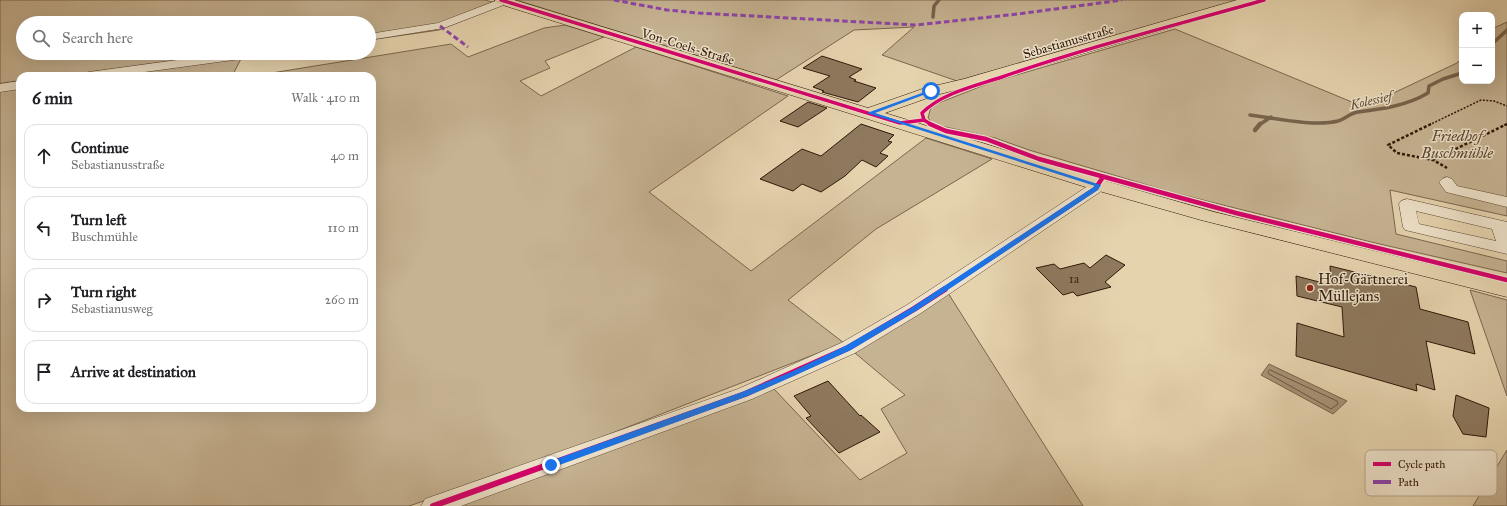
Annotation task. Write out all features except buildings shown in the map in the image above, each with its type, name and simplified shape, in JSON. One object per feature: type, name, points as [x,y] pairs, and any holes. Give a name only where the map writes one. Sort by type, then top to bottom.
[{"type":"main road","name":"Sebastianusstraße","points":[[870,113],[931,91],[967,83],[1251,0]]},
{"type":"main road","name":"Von-Coels-Straße","points":[[503,1],[870,113],[1098,185],[1208,216],[1507,290]]},
{"type":"main road","name":"Sebastianusstraße","points":[[900,123],[914,110],[967,83]]},
{"type":"street","points":[[376,36],[440,26],[503,1]]},
{"type":"street","points":[[118,72],[204,60]]},
{"type":"street","points":[[0,88],[16,86]]},
{"type":"street","points":[[1447,182],[1451,190],[1507,202]]},
{"type":"street","points":[[433,506],[745,394],[793,374],[848,348],[914,309],[1096,189],[1098,185]]},
{"type":"street","points":[[1408,204],[1469,218],[1504,226],[1506,249],[1411,227],[1408,204]]},
{"type":"path","points":[[1447,182],[1455,178],[1455,175],[1449,170],[1433,160],[1397,153],[1388,145],[1481,100],[1494,100],[1507,106]]},
{"type":"path","points":[[1433,160],[1507,124]]},
{"type":"green space","points":[[0,0],[485,0],[503,5],[439,30],[376,39],[376,16],[16,16],[16,60],[240,60],[234,72],[16,72],[16,412],[376,412],[376,72],[278,72],[352,60],[376,60],[376,56],[451,44],[468,57],[544,28],[565,25],[604,37],[545,61],[550,68],[520,81],[541,96],[636,47],[788,96],[649,192],[751,271],[926,138],[992,159],[876,229],[788,300],[844,343],[548,458],[409,506],[0,506]]},
{"type":"green space","points":[[516,0],[1241,0],[957,81],[882,55],[914,27],[854,30],[776,80]]},
{"type":"green space","name":"Friedhof Buschmühle","points":[[1507,22],[1507,216],[1390,190],[1396,234],[1507,261],[1507,273],[1371,242],[1171,192],[1029,150],[995,138],[941,126],[932,122],[928,118],[931,107],[936,104],[992,82],[1175,29],[1364,107],[1459,61],[1459,84],[1495,84],[1495,28]]},
{"type":"green space","points":[[1107,180],[1507,281],[1507,285],[1218,213],[1106,182]]},
{"type":"green space","points":[[1470,290],[1507,300],[1507,396]]},
{"type":"green space","points":[[948,293],[1083,506],[456,506],[774,389],[860,480],[907,453],[881,409],[905,395],[855,353]]},
{"type":"green space","points":[[1507,450],[1507,506],[1473,506],[1479,496],[1497,496],[1497,466]]},
{"type":"water","points":[[1269,364],[1347,401],[1333,414],[1261,375]]},
{"type":"waterway","points":[[933,17],[934,6],[939,0]]},
{"type":"waterway","name":"Kolessief","points":[[1495,41],[1507,30]]},
{"type":"waterway","name":"Kolessief","points":[[1269,118],[1306,123],[1329,123],[1338,121],[1355,113],[1385,108],[1411,101],[1428,93],[1429,86],[1443,79],[1459,74]]},
{"type":"waterway","name":"Kolessief","points":[[1250,115],[1269,118]]},
{"type":"waterway","points":[[1259,125],[1269,118]]},
{"type":"waterway","points":[[1255,130],[1259,125]]},
{"type":"marked path","points":[[614,0],[667,10],[698,13],[916,25],[1018,14],[1122,0]]},
{"type":"marked path","points":[[440,26],[468,47]]},
{"type":"cycle path","points":[[501,0],[900,123],[924,120],[933,126],[946,131],[986,139],[1039,159],[1103,177],[1236,213],[1507,280]]},
{"type":"cycle path","points":[[924,120],[922,113],[927,108],[941,99],[967,89],[1087,50],[1264,0]]},
{"type":"cycle path","points":[[433,506],[745,394],[848,348],[914,309],[1095,189],[1103,177]]},
{"type":"place","name":"Hof-Gärtnerei Müllejans","points":[[1310,288]]},
{"type":"route","points":[[551,465],[745,394],[793,374],[848,348],[914,309],[1074,202],[1096,189],[1098,185],[870,113],[931,91]]}]
